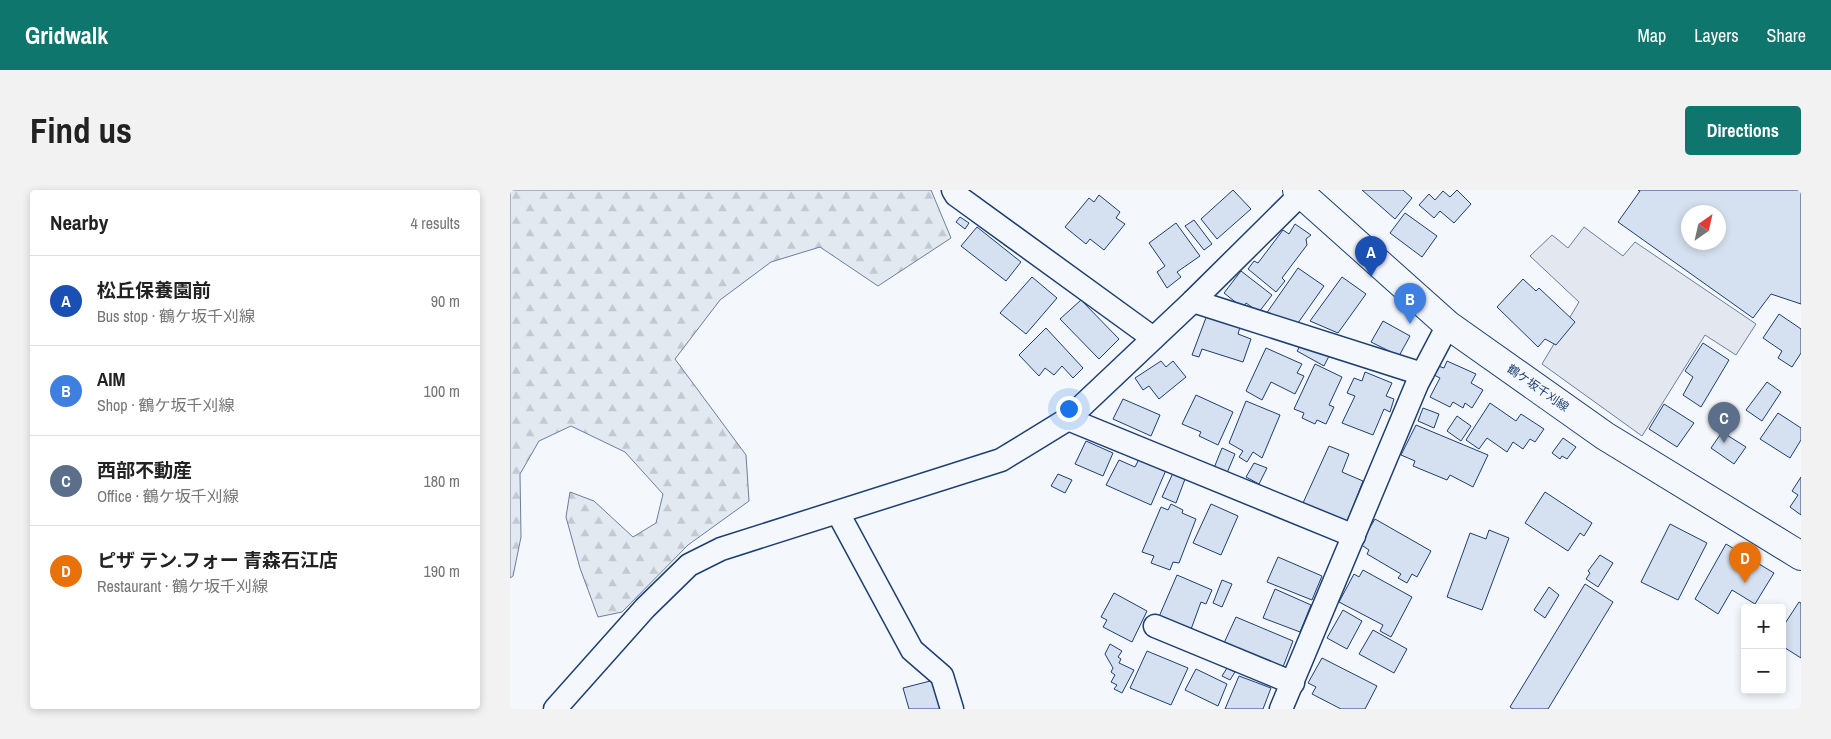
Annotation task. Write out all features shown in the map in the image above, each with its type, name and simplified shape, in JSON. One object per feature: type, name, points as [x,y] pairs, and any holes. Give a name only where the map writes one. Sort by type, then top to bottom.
[{"type":"main road","name":"鶴ケ坂千刈線","points":[[1299,192],[1448,325],[1605,436],[1801,556]]},
{"type":"street","points":[[953,190],[956,195],[1153,338]]},
{"type":"street","points":[[555,709],[645,608],[689,565],[721,548],[838,513],[1002,460],[1068,419],[1193,302],[1299,192]]},
{"type":"street","points":[[1193,302],[1422,374]]},
{"type":"street","points":[[1282,709],[1422,374],[1448,325]]},
{"type":"street","points":[[1068,419],[1354,536]]},
{"type":"street","points":[[838,513],[912,650],[942,676],[952,709]]},
{"type":"street","points":[[1155,626],[1293,682]]},
{"type":"green space","points":[[510,190],[931,190],[951,238],[878,286],[820,247],[771,262],[720,300],[675,359],[746,455],[749,501],[688,545],[622,612],[598,617],[580,568],[566,517],[570,492],[594,501],[633,537],[656,523],[663,494],[625,452],[571,426],[539,441],[520,474],[521,537],[513,576],[510,578]]},
{"type":"shaded area","points":[[1584,227],[1623,256],[1635,242],[1756,324],[1736,355],[1705,335],[1642,436],[1542,364],[1579,302],[1530,256],[1552,235],[1568,248]]},
{"type":"building","points":[[1233,190],[1251,209],[1217,239],[1201,219]]},
{"type":"building","points":[[1362,190],[1403,190],[1412,198],[1395,219]]},
{"type":"building","points":[[1457,190],[1471,204],[1454,223],[1440,211],[1434,218],[1419,205],[1429,194],[1435,200],[1443,191],[1450,197]]},
{"type":"building","points":[[1638,190],[1801,190],[1801,304],[1771,294],[1753,318],[1618,222],[1640,191]]},
{"type":"building","points":[[1099,195],[1120,212],[1116,218],[1125,224],[1104,250],[1090,239],[1086,244],[1065,227],[1089,198],[1094,202]]},
{"type":"building","points":[[1405,213],[1437,236],[1422,257],[1390,233]]},
{"type":"building","points":[[960,217],[969,223],[965,229],[956,222]]},
{"type":"building","points":[[1194,220],[1212,244],[1204,250],[1185,226]]},
{"type":"building","points":[[1176,223],[1200,256],[1177,272],[1181,277],[1167,288],[1157,272],[1165,266],[1149,243]]},
{"type":"building","points":[[1295,224],[1311,235],[1306,239],[1307,245],[1282,278],[1285,281],[1276,292],[1248,269],[1254,261],[1258,263],[1283,230],[1289,234]]},
{"type":"building","points":[[977,227],[1021,262],[1006,281],[961,246]]},
{"type":"building","points":[[1298,268],[1324,286],[1298,323],[1266,314]]},
{"type":"building","points":[[1241,271],[1272,295],[1259,312],[1246,303],[1243,308],[1224,293]]},
{"type":"building","points":[[1032,277],[1057,298],[1026,334],[1000,313]]},
{"type":"building","points":[[1342,277],[1366,294],[1338,333],[1310,321]]},
{"type":"building","points":[[1523,279],[1536,291],[1539,288],[1575,322],[1556,345],[1545,339],[1538,347],[1497,307]]},
{"type":"building","points":[[1081,300],[1119,339],[1099,359],[1060,319]]},
{"type":"building","points":[[1779,314],[1801,329],[1801,353],[1792,367],[1778,358],[1782,351],[1763,338]]},
{"type":"building","points":[[1207,315],[1240,327],[1238,334],[1251,339],[1243,362],[1202,349],[1199,357],[1192,355]]},
{"type":"building","points":[[1383,321],[1410,336],[1399,356],[1371,342]]},
{"type":"building","points":[[1046,328],[1083,368],[1073,378],[1062,366],[1054,375],[1045,368],[1039,376],[1019,355]]},
{"type":"building","points":[[1302,343],[1332,350],[1324,366],[1297,351]]},
{"type":"building","points":[[1703,343],[1729,360],[1701,407],[1683,395],[1693,377],[1685,371]]},
{"type":"building","points":[[1266,348],[1302,364],[1297,373],[1304,376],[1295,394],[1271,382],[1262,400],[1246,391]]},
{"type":"building","points":[[1161,361],[1166,367],[1173,361],[1186,377],[1159,399],[1149,386],[1143,390],[1135,378]]},
{"type":"building","points":[[1447,361],[1476,374],[1471,383],[1483,390],[1472,408],[1465,403],[1463,408],[1453,402],[1450,407],[1430,397],[1440,378],[1434,375],[1438,366],[1444,368]]},
{"type":"building","points":[[1315,364],[1342,377],[1329,405],[1334,407],[1326,424],[1317,420],[1315,424],[1302,418],[1304,413],[1294,409]]},
{"type":"building","points":[[1365,372],[1392,383],[1386,396],[1394,399],[1390,412],[1384,409],[1373,435],[1342,423],[1355,396],[1347,393],[1354,378],[1362,381]]},
{"type":"building","points":[[1767,382],[1781,392],[1762,421],[1746,410]]},
{"type":"building","points":[[1196,395],[1233,412],[1218,445],[1199,436],[1201,432],[1182,424]]},
{"type":"building","points":[[1123,399],[1160,415],[1151,436],[1113,419]]},
{"type":"building","points":[[1246,401],[1280,415],[1262,458],[1253,452],[1247,462],[1239,457],[1243,451],[1229,443]]},
{"type":"building","points":[[1490,403],[1516,421],[1521,414],[1544,429],[1535,442],[1530,439],[1523,449],[1513,442],[1507,452],[1487,438],[1479,449],[1466,440]]},
{"type":"building","points":[[1664,404],[1694,423],[1677,447],[1649,429]]},
{"type":"building","points":[[1423,408],[1439,414],[1434,428],[1418,421]]},
{"type":"building","points":[[1778,413],[1801,428],[1801,440],[1790,458],[1760,439]]},
{"type":"building","points":[[1457,416],[1471,426],[1461,441],[1447,431]]},
{"type":"building","points":[[1416,425],[1488,455],[1473,487],[1450,475],[1447,480],[1413,466],[1415,461],[1401,455]]},
{"type":"building","points":[[1722,432],[1746,447],[1734,464],[1711,448]]},
{"type":"building","points":[[1563,438],[1576,447],[1567,459],[1562,456],[1560,459],[1552,453]]},
{"type":"building","points":[[1086,441],[1113,453],[1103,476],[1075,464]]},
{"type":"building","points":[[1329,446],[1349,454],[1342,472],[1363,481],[1347,522],[1303,503]]},
{"type":"building","points":[[1222,448],[1235,454],[1227,473],[1214,468]]},
{"type":"building","points":[[1139,459],[1166,470],[1151,505],[1106,485],[1119,460],[1135,467]]},
{"type":"building","points":[[1254,463],[1267,468],[1259,484],[1246,477]]},
{"type":"building","points":[[1173,473],[1185,479],[1176,503],[1162,497]]},
{"type":"building","points":[[1058,474],[1072,480],[1065,493],[1051,486]]},
{"type":"building","points":[[1801,477],[1801,515],[1790,507],[1798,495],[1792,491]]},
{"type":"building","points":[[1545,492],[1592,523],[1584,536],[1580,533],[1568,551],[1525,523]]},
{"type":"building","points":[[1171,504],[1183,510],[1182,513],[1196,519],[1179,563],[1173,562],[1170,570],[1151,563],[1154,556],[1142,552],[1161,507],[1168,510]]},
{"type":"building","points":[[1211,504],[1238,516],[1221,555],[1193,543]]},
{"type":"building","points":[[1375,519],[1431,551],[1417,577],[1412,574],[1407,583],[1398,578],[1401,574],[1367,554],[1369,550],[1360,544]]},
{"type":"building","points":[[1670,524],[1707,543],[1678,600],[1641,582]]},
{"type":"building","points":[[1489,530],[1509,538],[1482,610],[1447,597],[1470,533],[1486,539]]},
{"type":"building","points":[[1726,544],[1774,573],[1755,604],[1732,590],[1718,614],[1695,599]]},
{"type":"building","points":[[1600,555],[1613,563],[1598,587],[1586,579],[1590,573],[1588,571]]},
{"type":"building","points":[[1278,557],[1322,576],[1312,600],[1267,582]]},
{"type":"building","points":[[1363,570],[1412,597],[1391,637],[1380,631],[1383,625],[1339,602],[1354,574],[1359,577]]},
{"type":"building","points":[[1177,575],[1212,590],[1206,604],[1201,602],[1190,632],[1158,619]]},
{"type":"building","points":[[1222,580],[1232,584],[1222,607],[1213,603]]},
{"type":"building","points":[[1585,584],[1613,602],[1548,709],[1513,709],[1510,707]]},
{"type":"building","points":[[1549,587],[1559,595],[1545,618],[1534,610]]},
{"type":"building","points":[[1275,589],[1311,605],[1300,632],[1263,618]]},
{"type":"building","points":[[1114,593],[1147,611],[1132,642],[1103,627],[1107,620],[1101,617]]},
{"type":"building","points":[[1799,602],[1801,603],[1801,658],[1786,649],[1786,622]]},
{"type":"building","points":[[1343,610],[1362,621],[1347,649],[1327,638]]},
{"type":"building","points":[[1236,617],[1293,641],[1283,667],[1224,643]]},
{"type":"building","points":[[1373,630],[1407,649],[1394,673],[1359,654]]},
{"type":"building","points":[[1110,644],[1122,651],[1118,657],[1121,659],[1119,663],[1134,670],[1122,693],[1114,689],[1117,685],[1111,682],[1115,675],[1111,672],[1113,668],[1105,654]]},
{"type":"building","points":[[1147,651],[1188,668],[1171,705],[1130,688]]},
{"type":"building","points":[[1322,658],[1377,686],[1365,709],[1341,709],[1312,694],[1316,687],[1308,683]]},
{"type":"building","points":[[1227,668],[1235,672],[1230,680],[1222,676]]},
{"type":"building","points":[[1196,669],[1227,684],[1218,706],[1185,690]]},
{"type":"building","points":[[1239,676],[1271,688],[1263,709],[1225,709]]},
{"type":"building","points":[[934,680],[942,709],[909,709],[903,688]]},
{"type":"place","name":"松丘保養園前","points":[[1371,277]]},
{"type":"place","name":"AIM","points":[[1410,324]]},
{"type":"place","name":"西部不動産","points":[[1724,443]]},
{"type":"place","name":"ピザ テン.フォー 青森石江店","points":[[1745,583]]}]
